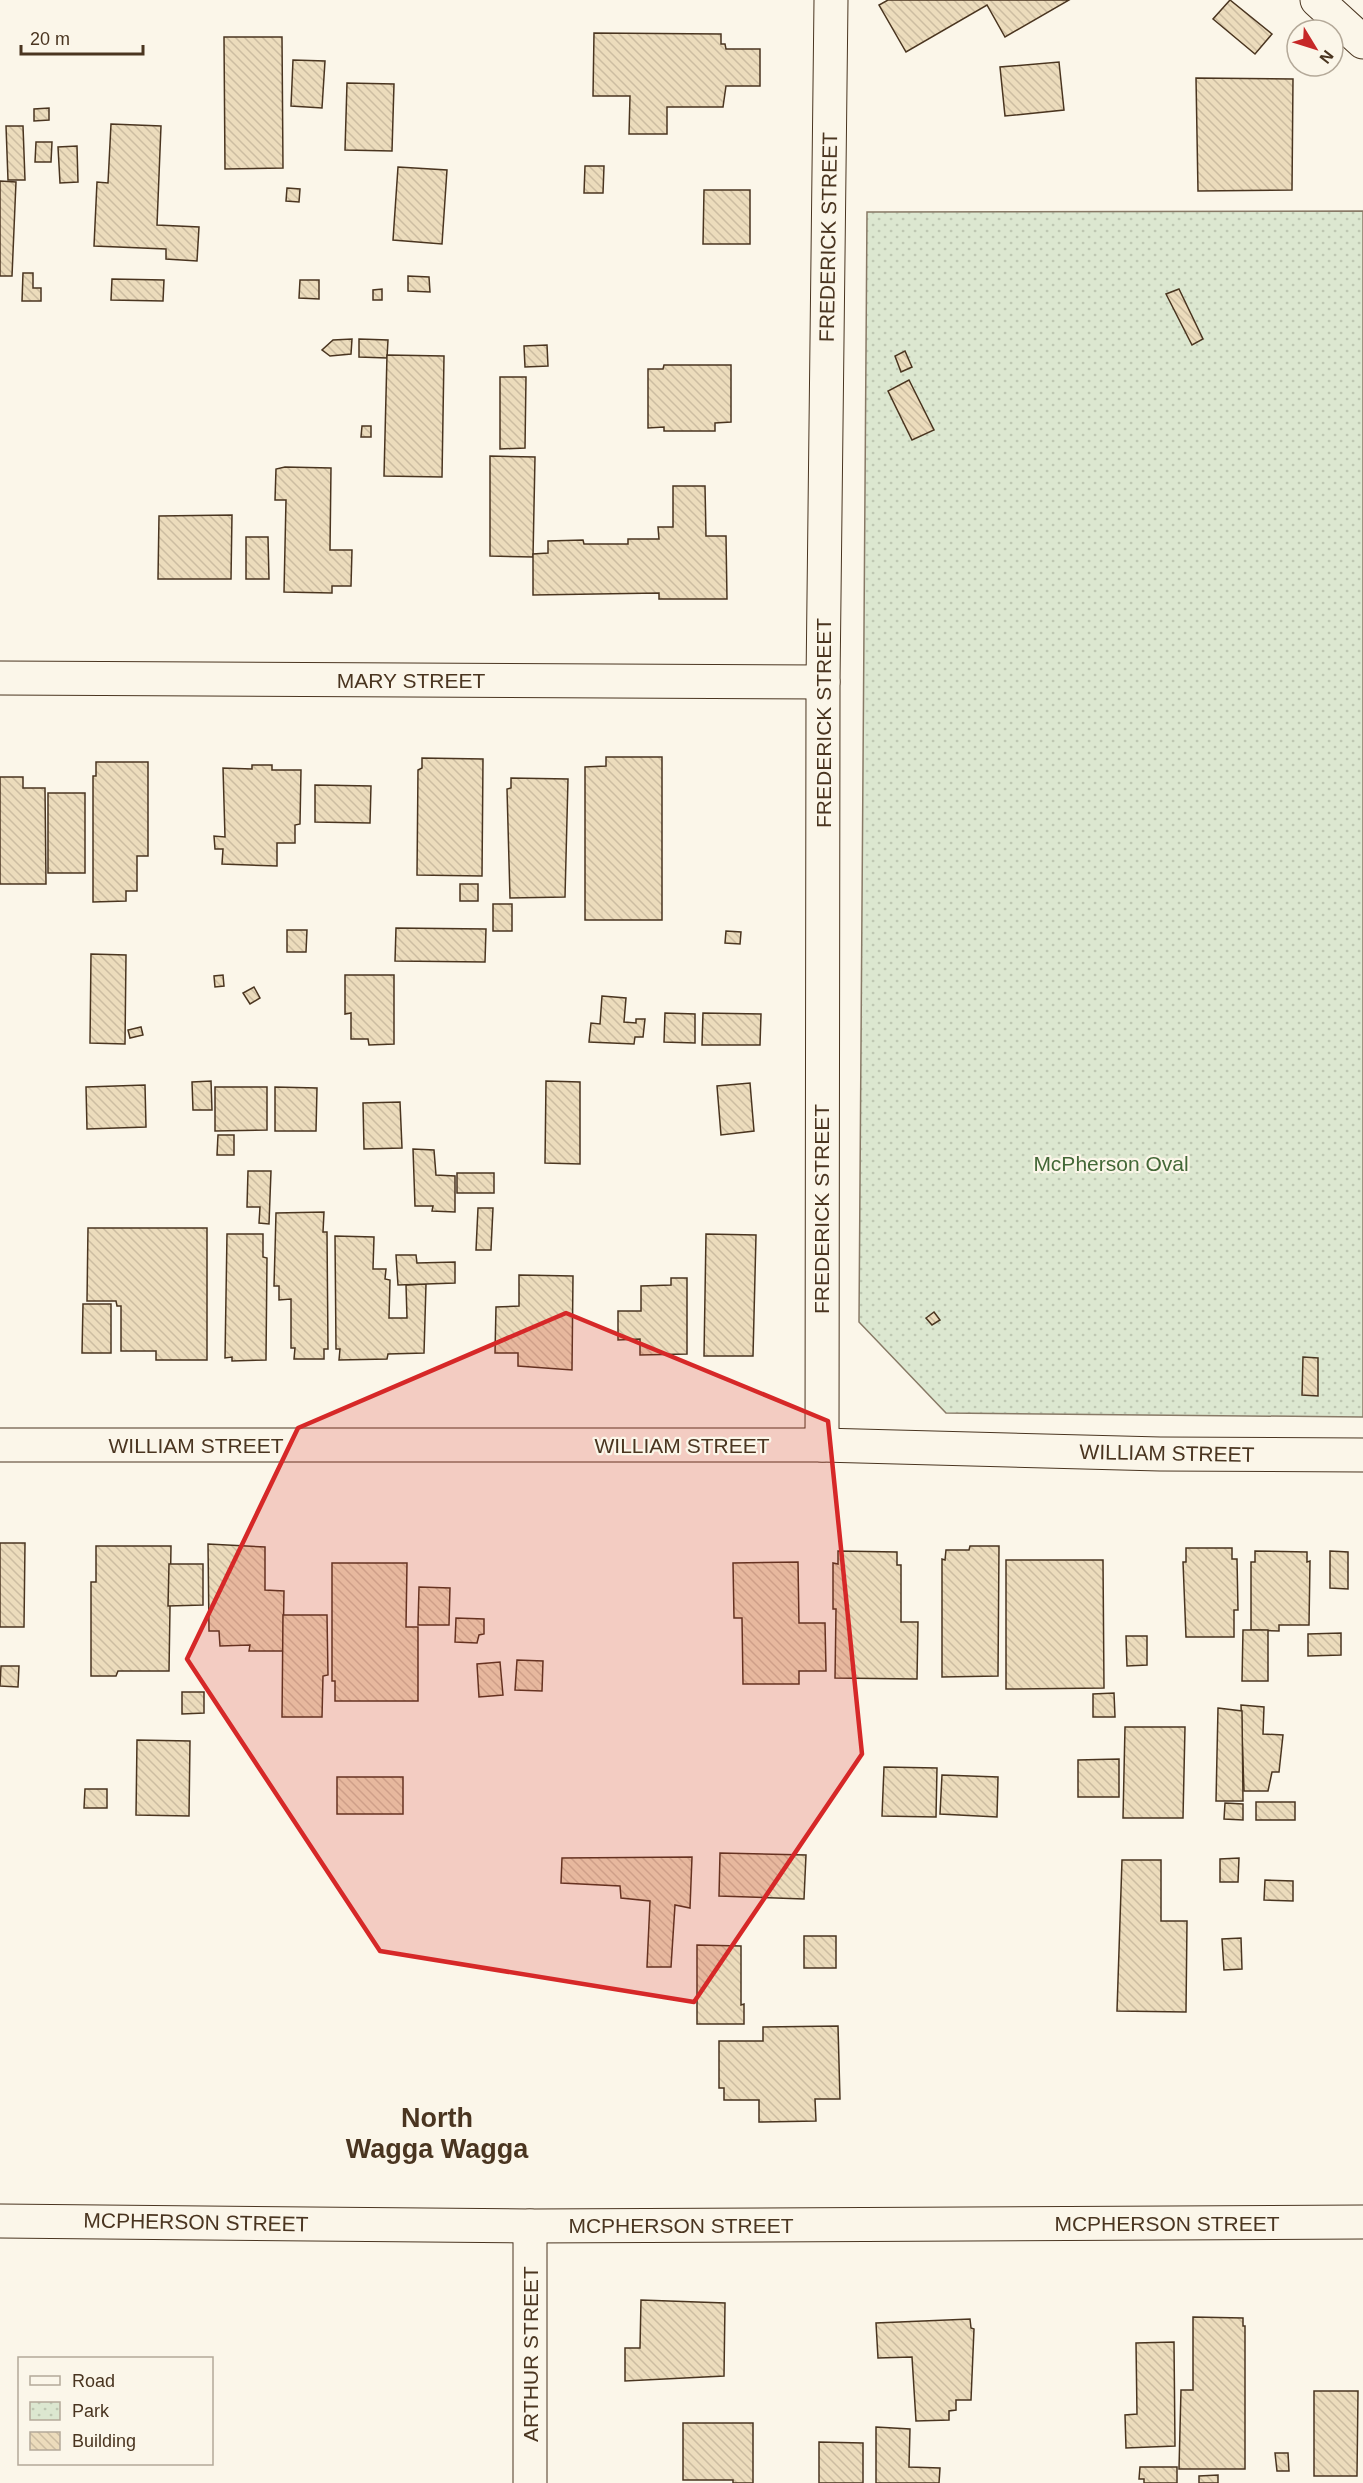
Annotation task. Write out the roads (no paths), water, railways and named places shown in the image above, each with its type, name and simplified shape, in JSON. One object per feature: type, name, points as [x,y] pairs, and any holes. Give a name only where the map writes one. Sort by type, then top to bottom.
[{"type":"street","name":"FREDERICK STREET","points":[[822,1445],[823,682],[831,0]]},
{"type":"street","points":[[1317,0],[1363,42]]},
{"type":"street","name":"MARY STREET","points":[[0,678],[823,682]]},
{"type":"street","name":"WILLIAM STREET","points":[[0,1445],[822,1445],[1160,1454],[1363,1455]]},
{"type":"street","name":"MCPHERSON STREET","points":[[0,2221],[530,2226],[1363,2222]]},
{"type":"street","name":"ARTHUR STREET","points":[[530,2226],[530,2483]]},
{"type":"district","name":"North Wagga Wagga","points":[[437,2134]]},
{"type":"park label","name":"McPherson Oval","points":[[1111,1163]]}]
